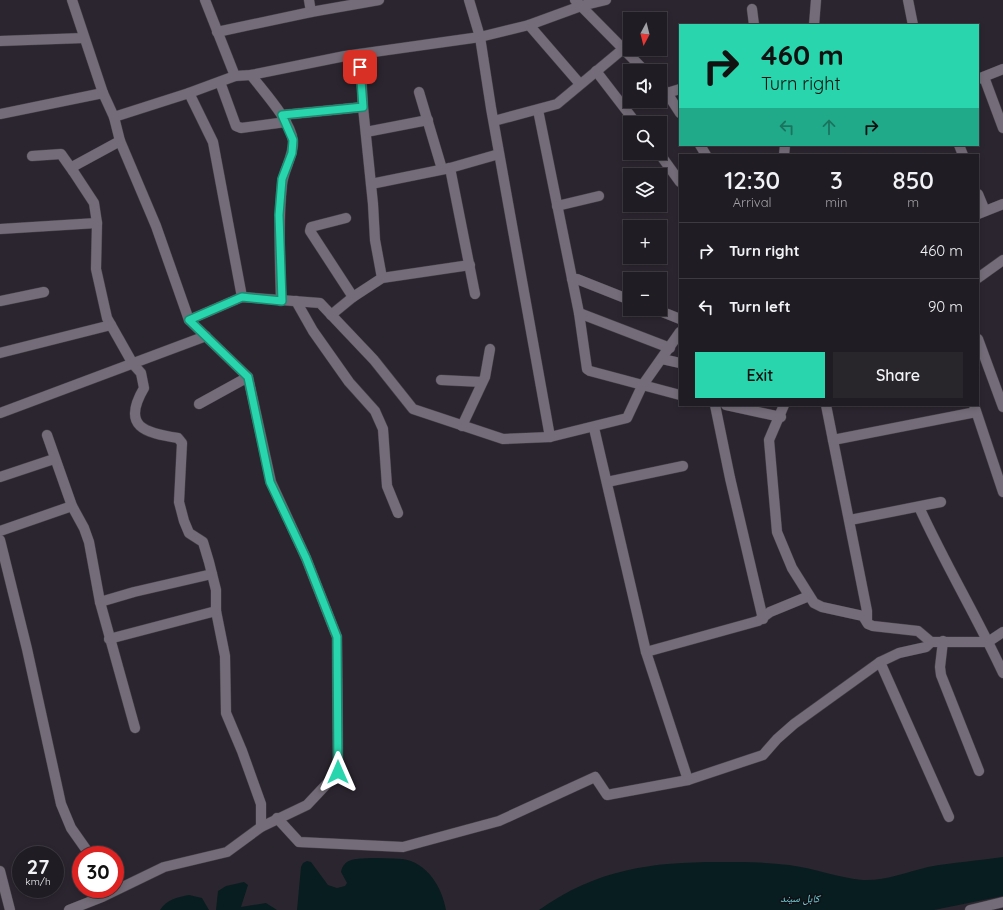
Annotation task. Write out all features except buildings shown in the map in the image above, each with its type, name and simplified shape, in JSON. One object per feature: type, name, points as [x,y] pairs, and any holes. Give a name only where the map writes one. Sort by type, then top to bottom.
[{"type":"street","points":[[72,0],[103,93],[114,117],[120,141],[156,226],[189,320],[248,377],[270,482],[306,558],[337,637],[338,772],[307,805],[277,818],[261,827],[227,852],[164,866],[124,883]]},
{"type":"street","points":[[205,0],[235,76]]},
{"type":"street","points":[[309,0],[312,12]]},
{"type":"street","points":[[217,32],[312,12],[379,0]]},
{"type":"street","points":[[469,0],[480,37],[499,154],[550,437]]},
{"type":"street","points":[[114,117],[189,93],[235,76],[251,75],[360,54],[480,37],[529,25],[578,3],[606,0]]},
{"type":"street","points":[[814,24],[816,0]]},
{"type":"street","points":[[908,0],[913,24]]},
{"type":"street","points":[[578,3],[638,64]]},
{"type":"street","points":[[752,8],[754,24]]},
{"type":"street","points":[[529,25],[580,84]]},
{"type":"street","points":[[0,41],[84,38]]},
{"type":"street","points":[[494,121],[557,104],[622,49]]},
{"type":"street","points":[[360,54],[363,107],[375,240],[382,278]]},
{"type":"street","points":[[1003,69],[981,78],[1003,128]]},
{"type":"street","points":[[596,71],[631,116]]},
{"type":"street","points":[[251,75],[284,118],[293,140],[292,153],[282,179],[279,215],[282,301]]},
{"type":"street","points":[[220,82],[236,126],[241,128],[284,118],[363,107]]},
{"type":"street","points":[[667,89],[679,89]]},
{"type":"street","points":[[420,92],[428,120],[446,168],[470,265],[475,294]]},
{"type":"street","points":[[0,114],[103,93]]},
{"type":"street","points":[[189,93],[213,142],[242,297]]},
{"type":"street","points":[[667,94],[679,112]]},
{"type":"street","points":[[538,110],[579,313],[587,369],[590,372],[679,395]]},
{"type":"street","points":[[366,132],[428,120]]},
{"type":"street","points":[[73,171],[74,166],[120,141]]},
{"type":"street","points":[[32,156],[61,154],[94,203],[97,223],[96,269],[105,311],[111,325],[133,364],[141,373],[144,388],[137,401],[135,416],[140,427],[151,434],[178,438],[182,443],[179,502],[189,533],[203,542],[212,574],[216,590],[216,611],[225,656],[226,714],[242,751],[261,804],[261,827]]},
{"type":"street","points":[[371,184],[446,168],[499,154]]},
{"type":"street","points":[[664,160],[679,181]]},
{"type":"street","points":[[557,206],[599,196]]},
{"type":"street","points":[[979,200],[981,212],[1003,204]]},
{"type":"street","points":[[346,218],[311,227],[310,232],[353,297]]},
{"type":"street","points":[[0,230],[97,223]]},
{"type":"street","points":[[979,277],[1003,260]]},
{"type":"street","points":[[331,315],[353,297],[382,278],[470,265]]},
{"type":"street","points":[[572,279],[577,279],[623,297]]},
{"type":"street","points":[[0,301],[44,292]]},
{"type":"street","points":[[189,320],[242,297],[320,303],[374,360],[414,409],[503,439],[550,437],[594,428],[627,418],[642,386],[679,334]]},
{"type":"street","points":[[296,302],[313,331],[340,369],[375,410],[383,429],[387,486],[398,513]]},
{"type":"street","points":[[579,313],[670,348]]},
{"type":"street","points":[[667,314],[679,319]]},
{"type":"street","points":[[0,353],[111,325]]},
{"type":"street","points":[[0,413],[206,336]]},
{"type":"street","points":[[979,342],[1003,407]]},
{"type":"street","points":[[462,426],[485,377],[490,349]]},
{"type":"street","points":[[662,359],[679,363]]},
{"type":"street","points":[[199,404],[248,377]]},
{"type":"street","points":[[441,380],[482,382]]},
{"type":"street","points":[[716,406],[730,478],[763,619]]},
{"type":"street","points":[[731,406],[781,417]]},
{"type":"street","points":[[784,406],[781,417],[769,440],[777,532],[792,568],[809,596],[814,603],[822,607],[863,616],[867,622],[873,626],[918,631],[931,642]]},
{"type":"street","points":[[826,406],[867,610],[867,622]]},
{"type":"street","points":[[833,440],[975,409],[1003,492]]},
{"type":"street","points":[[594,428],[646,652],[688,780]]},
{"type":"street","points":[[47,435],[54,459],[72,506],[84,528],[89,542],[100,602],[109,639],[135,728]]},
{"type":"street","points":[[0,477],[54,459]]},
{"type":"street","points":[[607,482],[683,466]]},
{"type":"street","points":[[850,520],[941,502]]},
{"type":"street","points":[[0,530],[72,506]]},
{"type":"street","points":[[919,507],[939,552],[988,642],[1003,673]]},
{"type":"street","points":[[0,540],[27,649],[61,804],[71,828],[84,846]]},
{"type":"street","points":[[100,602],[134,592],[212,574]]},
{"type":"street","points":[[646,652],[763,619],[770,612],[809,596]]},
{"type":"street","points":[[109,639],[216,611]]},
{"type":"street","points":[[277,818],[299,842],[402,847],[499,821],[595,777],[607,795],[688,780],[763,755],[777,739],[794,724],[880,662],[899,653],[926,646],[931,642],[988,642],[1003,632]]},
{"type":"street","points":[[943,641],[940,667],[941,675],[979,771]]},
{"type":"street","points":[[880,662],[949,816]]},
{"type":"street","points":[[0,871],[10,910]]},
{"type":"street","points":[[69,910],[92,898]]},
{"type":"street","points":[[970,910],[1003,902]]},
{"type":"water","name":"کابل سيند","points":[[1003,857],[1003,896],[934,910],[539,910],[582,885],[604,877],[647,866],[694,862],[772,863],[798,866],[854,879],[871,880],[888,878],[937,865]]},
{"type":"water","points":[[370,858],[402,859],[419,865],[426,870],[437,885],[446,910],[297,910],[301,867],[303,863],[307,861],[311,862],[328,885],[337,888],[345,886],[347,883],[341,872],[348,861]]},
{"type":"water","points":[[244,882],[248,885],[241,907],[266,903],[277,910],[216,910],[218,891],[226,886]]},
{"type":"water","points":[[189,895],[202,898],[209,910],[160,910],[169,901]]},
{"type":"route","points":[[338,772],[337,637],[306,558],[270,482],[248,377],[189,320],[242,297],[282,301],[279,215],[282,179],[292,153],[293,140],[282,115],[363,107],[360,67]]}]
